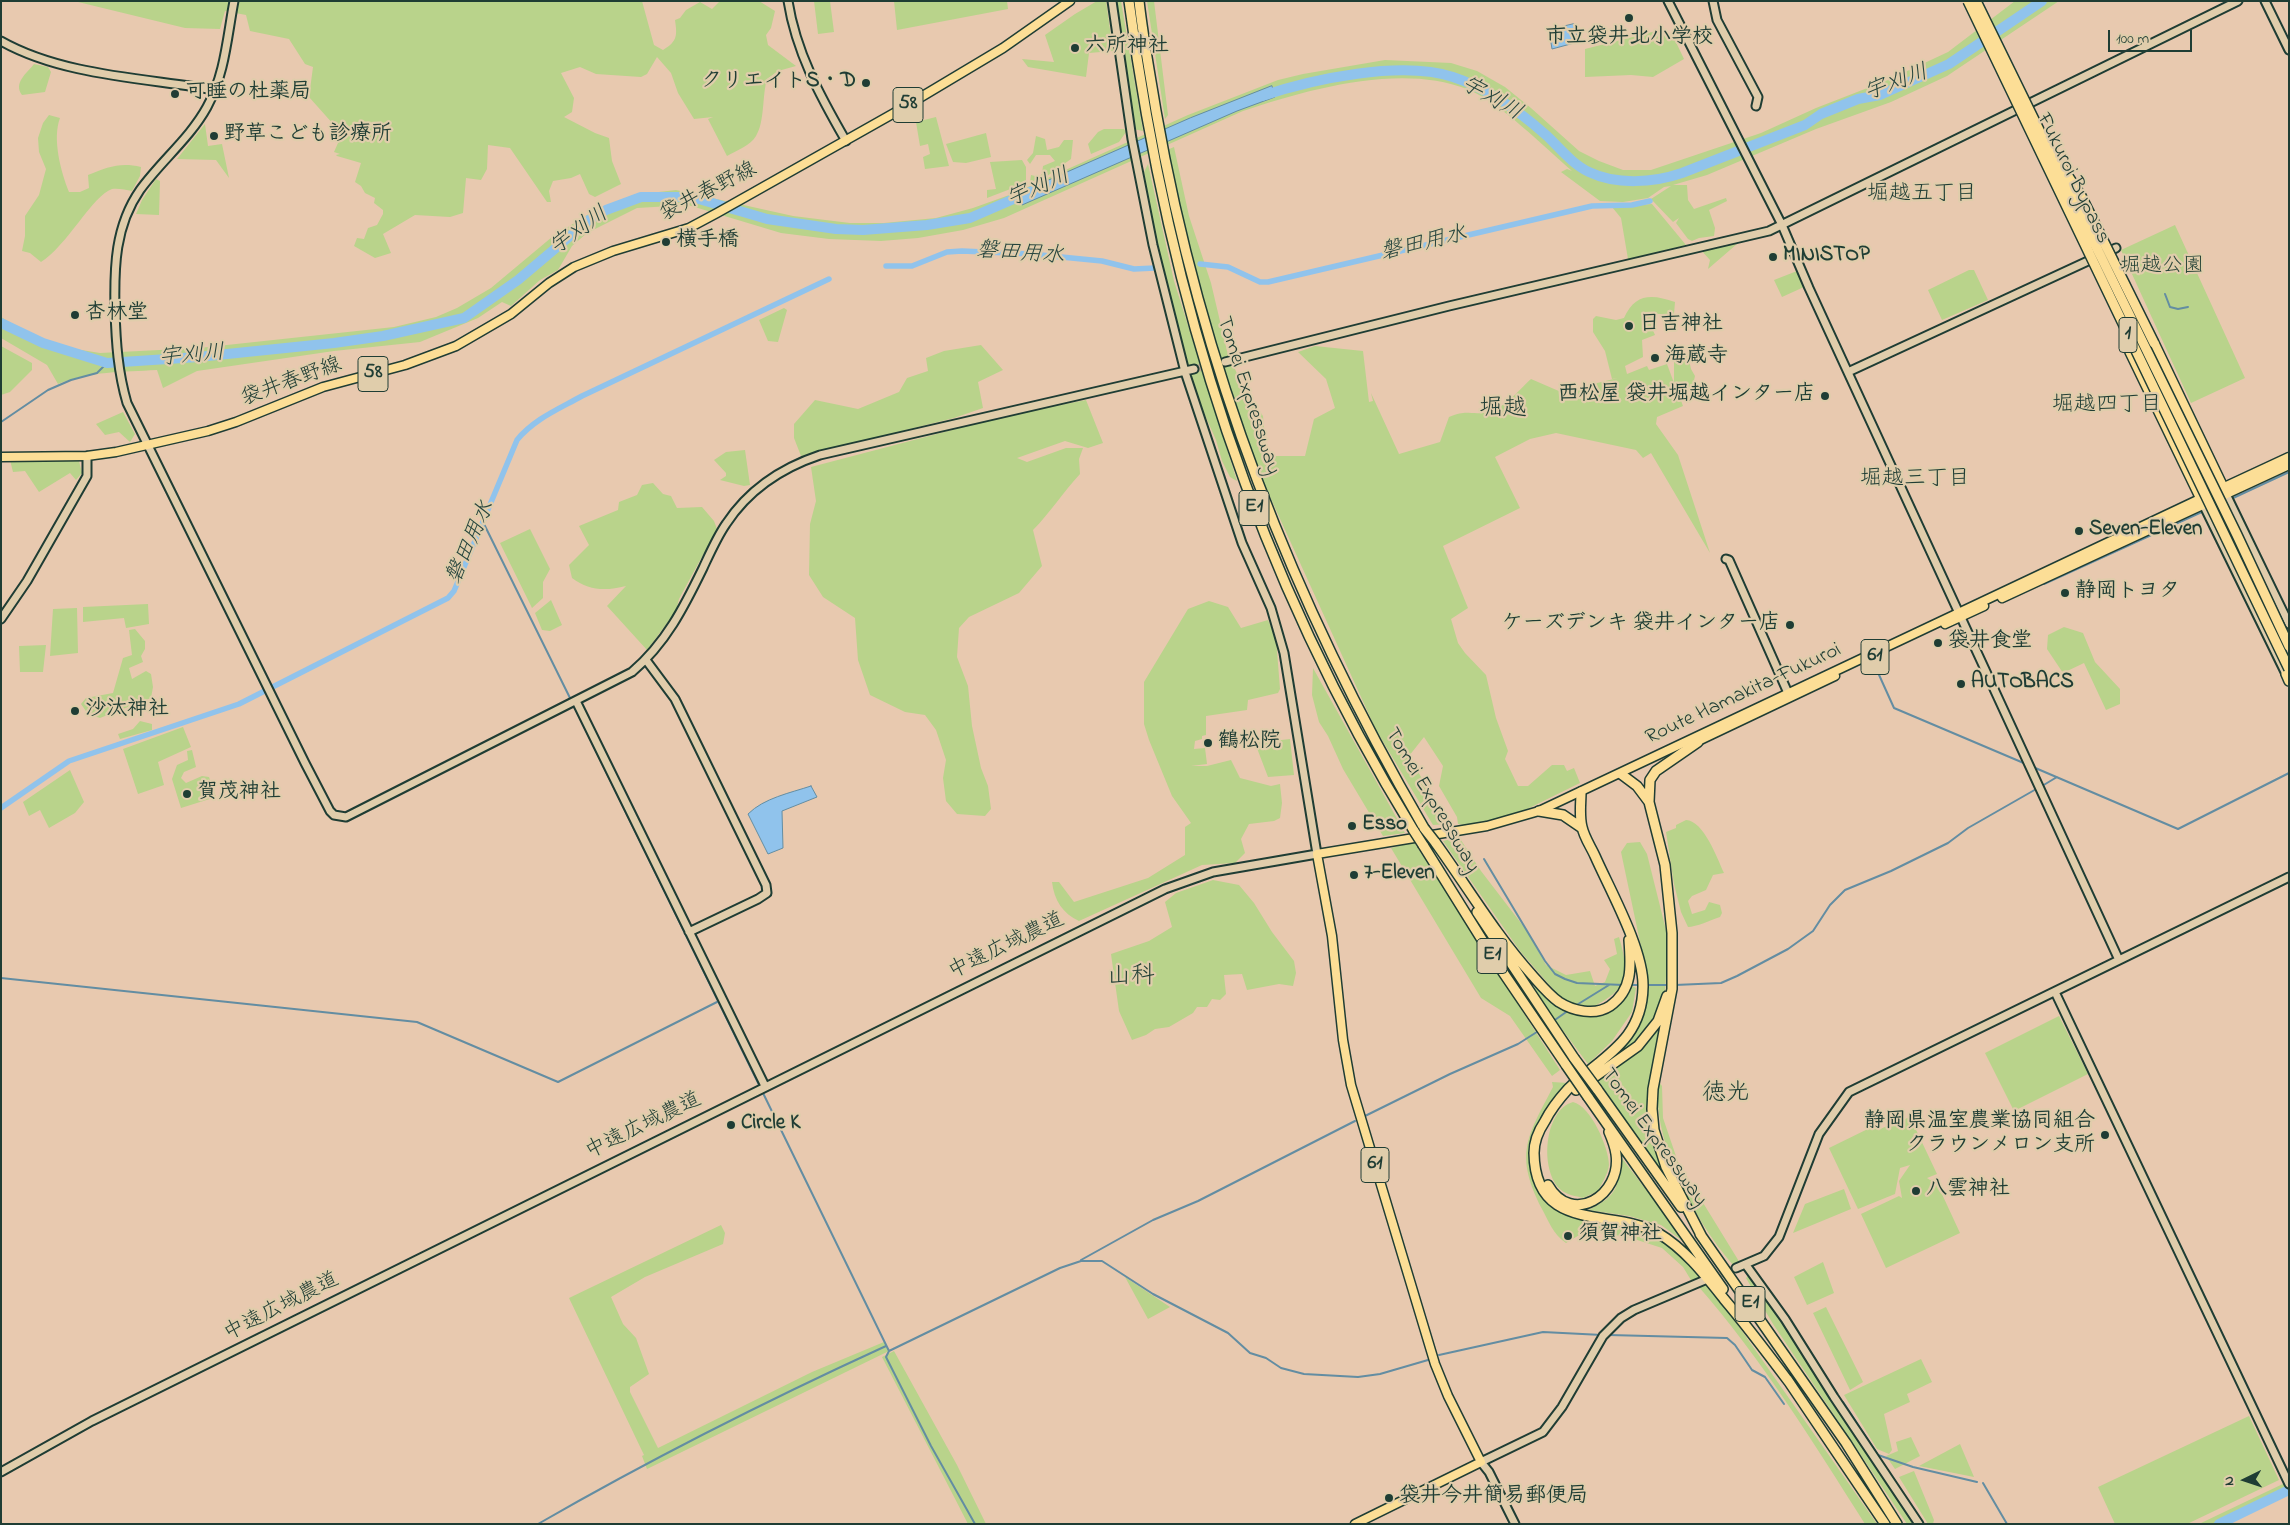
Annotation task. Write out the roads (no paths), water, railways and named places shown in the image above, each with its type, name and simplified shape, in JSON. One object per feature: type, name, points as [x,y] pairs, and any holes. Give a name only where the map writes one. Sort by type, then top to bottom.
[{"type":"highway","name":"Tomei Expressway","points":[[1129,1],[1154,162],[1187,304],[1224,425],[1246,488],[1308,637],[1364,747],[1494,959],[1588,1097],[1789,1382],[1885,1524]]},
{"type":"highway","name":"Tomei Expressway","points":[[1139,1],[1165,160],[1183,243],[1211,349],[1247,456],[1289,561],[1337,667],[1366,724],[1424,828],[1506,957],[1574,1058],[1846,1442],[1897,1524]]},
{"type":"highway","name":"Fukuroi Bypass","points":[[1968,1],[2203,464],[2289,646]]},
{"type":"highway","name":"Fukuroi Bypass","points":[[1976,1],[2017,96],[2288,674]]},
{"type":"highway","points":[[2017,96],[2082,196],[2225,491]]},
{"type":"highway","points":[[2017,96],[2067,223],[2202,502]]},
{"type":"highway","points":[[1648,802],[1650,780],[1656,771],[1698,742]]},
{"type":"highway","points":[[1621,774],[1637,786],[1648,802],[1665,866],[1672,933],[1672,989],[1653,1089],[1654,1130],[1666,1167],[1702,1237]]},
{"type":"highway","points":[[1581,792],[1582,828],[1629,933],[1641,966],[1643,986],[1639,1016],[1622,1042],[1609,1056],[1569,1088],[1545,1121],[1534,1148],[1534,1161],[1539,1181],[1546,1193],[1563,1209],[1585,1217],[1639,1225],[1657,1233],[1678,1248],[1702,1270],[1789,1382]]},
{"type":"highway","points":[[1539,811],[1563,815],[1582,828]]},
{"type":"highway","points":[[1434,842],[1526,968],[1560,1002],[1577,1010],[1592,1012],[1607,1008],[1626,989],[1630,978],[1629,933]]},
{"type":"highway","points":[[1599,1112],[1612,1140],[1616,1155],[1616,1168],[1612,1181],[1606,1191],[1593,1202],[1585,1204],[1567,1203],[1551,1189],[1541,1168],[1540,1148],[1545,1131],[1553,1116],[1572,1093],[1638,1046],[1658,1021],[1669,989],[1672,961]]},
{"type":"main road","name":"袋井春野線","points":[[1,457],[87,456],[116,452],[208,431],[236,422],[324,387],[436,354],[471,338],[503,319],[554,279],[574,267],[614,251],[689,228],[717,213],[1003,48],[1070,1]]},
{"type":"main road","name":"Route Hamakita-Fukuroi","points":[[1317,854],[1487,826],[1539,811],[1621,774],[1788,693],[2202,502],[2289,457]]},
{"type":"main road","name":"Route Hamakita-Fukuroi","points":[[2225,491],[2289,465]]},
{"type":"main road","name":"Route Hamakita-Fukuroi","points":[[1621,774],[1698,742],[1959,614]]},
{"type":"main road","name":"61","points":[[1317,854],[1332,936],[1342,1040],[1350,1085],[1435,1364],[1448,1396],[1482,1462]]},
{"type":"main road","points":[[1355,1524],[1482,1462]]},
{"type":"street","points":[[234,1],[224,60],[215,90],[196,124],[150,176],[135,198],[124,221],[118,240],[114,282],[116,351],[119,377],[127,403],[147,444],[305,763],[330,811],[334,815],[346,816],[621,679],[646,660],[670,631],[684,608],[726,524],[742,503],[761,485],[798,462],[820,455],[1092,391],[1194,369]]},
{"type":"street","points":[[788,1],[798,42],[813,81],[846,140]]},
{"type":"street","points":[[1112,1],[1132,141],[1153,245],[1185,372],[1242,543],[1278,628],[1284,653],[1317,854]]},
{"type":"street","points":[[1668,1],[1782,225],[2119,960]]},
{"type":"street","points":[[1713,1],[1717,20],[1758,97],[1756,106]]},
{"type":"street","points":[[1225,362],[1441,308],[1769,231],[2238,1]]},
{"type":"street","points":[[2265,1],[2289,50]]},
{"type":"street","points":[[1,41],[40,58],[85,70],[215,90]]},
{"type":"street","points":[[1848,372],[2116,248]]},
{"type":"street","points":[[1,618],[27,581],[87,476],[87,456]]},
{"type":"street","points":[[2225,491],[2289,624]]},
{"type":"street","points":[[2202,502],[2288,674]]},
{"type":"street","points":[[1726,559],[1729,560],[1788,693]]},
{"type":"street","points":[[646,660],[675,700],[766,885],[766,893],[758,899],[689,932]]},
{"type":"street","points":[[576,701],[765,1086]]},
{"type":"street","name":"中遠広域農道","points":[[1,1472],[92,1420],[272,1333],[430,1252],[1165,889],[1213,872],[1317,854]]},
{"type":"street","points":[[1736,1268],[1764,1256],[1779,1237],[1819,1134],[1849,1092],[2289,877]]},
{"type":"street","points":[[2055,992],[2288,1482]]},
{"type":"street","points":[[1746,1264],[1785,1319],[1918,1524]]},
{"type":"street","points":[[1515,1524],[1482,1462],[1543,1432],[1562,1407],[1603,1336],[1621,1318],[1634,1310],[1705,1280]]},
{"type":"water","points":[[1574,24],[1578,42],[1552,49],[1549,30]]},
{"type":"water","points":[[1272,86],[1275,97],[1237,111],[1022,205],[1019,193],[1190,118]]},
{"type":"water","points":[[811,786],[817,797],[782,811],[783,848],[768,854],[748,814],[754,808],[769,800]]},
{"type":"waterway","name":"宇刈川","points":[[1262,96],[1306,83],[1357,74],[1408,70],[1432,72],[1466,82],[1502,101],[1536,126],[1583,169],[1611,179],[1647,181],[1682,173],[1805,125],[1821,114],[1858,99],[1880,95],[1949,64],[2042,1]]},
{"type":"waterway","name":"宇刈川","points":[[1,323],[43,343],[107,363],[198,357],[334,343],[383,336],[464,318],[518,280],[589,220],[606,210],[641,197],[692,197],[767,219],[836,229],[863,230],[927,225],[970,218],[1032,191]]},
{"type":"waterway","name":"磐田用水","points":[[1200,264],[1228,267],[1260,282],[1268,282],[1592,206],[1632,205],[1650,201]]},
{"type":"waterway","name":"磐田用水","points":[[886,266],[912,266],[947,252],[962,251],[1031,254],[1102,261],[1134,269],[1155,268]]},
{"type":"waterway","name":"磐田用水","points":[[1,808],[69,761],[239,704],[448,598],[454,591],[517,440],[531,426],[582,396],[829,279]]},
{"type":"waterway","points":[[2165,294],[2170,307],[2178,309],[2188,307]]},
{"type":"waterway","points":[[1,422],[48,390],[71,380],[97,373],[107,363]]},
{"type":"waterway","points":[[2231,499],[2289,472]]},
{"type":"waterway","points":[[2044,584],[2204,511]]},
{"type":"waterway","points":[[483,522],[571,700]]},
{"type":"waterway","points":[[1875,666],[1894,708],[2026,764]]},
{"type":"waterway","points":[[573,704],[889,1351]]},
{"type":"waterway","points":[[2033,767],[2178,829],[2289,773]]},
{"type":"waterway","points":[[2042,786],[2057,777]]},
{"type":"waterway","points":[[1675,985],[1721,983],[1788,949],[1813,931],[1830,905],[1845,890],[1891,871],[1948,843],[1968,828],[2038,788]]},
{"type":"waterway","points":[[1484,859],[1545,961],[1555,974],[1577,983],[1623,985]]},
{"type":"waterway","points":[[1,978],[417,1022],[558,1082],[717,1002]]},
{"type":"waterway","points":[[1575,1006],[1609,985]]},
{"type":"waterway","points":[[1630,985],[1640,985]]},
{"type":"waterway","points":[[1645,985],[1668,985]]},
{"type":"waterway","points":[[1552,1022],[1569,1010]]},
{"type":"waterway","points":[[1365,1116],[1450,1074],[1518,1044],[1540,1030]]},
{"type":"waterway","points":[[1081,1260],[1153,1220],[1198,1201],[1355,1121]]},
{"type":"waterway","points":[[975,1524],[931,1446],[886,1357],[889,1351],[1060,1268],[1081,1261],[1102,1261],[1153,1294],[1228,1333],[1250,1353],[1266,1358],[1281,1368],[1304,1374],[1358,1377],[1380,1374],[1428,1360]]},
{"type":"waterway","points":[[1439,1355],[1543,1332],[1602,1335]]},
{"type":"waterway","points":[[1609,1335],[1727,1338],[1735,1345],[1752,1370],[1765,1377],[1784,1404]]},
{"type":"waterway","points":[[538,1524],[623,1476],[710,1431],[886,1346]]},
{"type":"waterway","points":[[1843,1402],[1878,1455],[1913,1467],[1977,1482]]},
{"type":"waterway","points":[[1983,1483],[2007,1524]]},
{"type":"waterway","points":[[2219,1524],[2289,1490]]},
{"type":"tunnel","points":[[1194,369],[1221,363]]},
{"type":"tunnel","points":[[1710,1278],[1736,1268]]},
{"type":"place","name":"市立袋井北小学校","points":[[1629,18]]},
{"type":"place","name":"六所神社","points":[[1075,48]]},
{"type":"place","name":"クリエイトS・D","points":[[866,83]]},
{"type":"place","name":"可睡の杜薬局","points":[[175,94]]},
{"type":"place","name":"野草こども診療所","points":[[214,136]]},
{"type":"place","name":"横手橋","points":[[666,242]]},
{"type":"place","name":"MINISTOP","points":[[1773,257]]},
{"type":"place","name":"杏林堂","points":[[75,315]]},
{"type":"place","name":"日吉神社","points":[[1629,326]]},
{"type":"place","name":"海蔵寺","points":[[1655,358]]},
{"type":"place","name":"西松屋 袋井堀越インター店","points":[[1825,396]]},
{"type":"place","name":"Seven-Eleven","points":[[2079,531]]},
{"type":"place","name":"静岡トヨタ","points":[[2065,593]]},
{"type":"place","name":"ケーズデンキ 袋井インター店","points":[[1790,625]]},
{"type":"place","name":"袋井食堂","points":[[1938,643]]},
{"type":"place","name":"AUTOBACS","points":[[1961,684]]},
{"type":"place","name":"沙汰神社","points":[[75,711]]},
{"type":"place","name":"鶴松院","points":[[1208,743]]},
{"type":"place","name":"賀茂神社","points":[[187,794]]},
{"type":"place","name":"Esso","points":[[1352,826]]},
{"type":"place","name":"7-Eleven","points":[[1354,875]]},
{"type":"place","name":"Circle K","points":[[731,1125]]},
{"type":"place","name":"静岡県温室農業協同組合 クラウンメロン支所","points":[[2105,1135]]},
{"type":"place","name":"八雲神社","points":[[1916,1191]]},
{"type":"place","name":"須賀神社","points":[[1568,1236]]},
{"type":"place","name":"袋井今井簡易郵便局","points":[[1389,1498]]},
{"type":"district","name":"堀越五丁目","points":[[1922,195]]},
{"type":"district","name":"堀越四丁目","points":[[2107,406]]},
{"type":"district","name":"堀越","points":[[1503,410]]},
{"type":"district","name":"堀越三丁目","points":[[1915,480]]},
{"type":"district","name":"山科","points":[[1131,978]]},
{"type":"district","name":"徳光","points":[[1726,1095]]},
{"type":"park label","name":"堀越公園","points":[[2162,268]]}]
